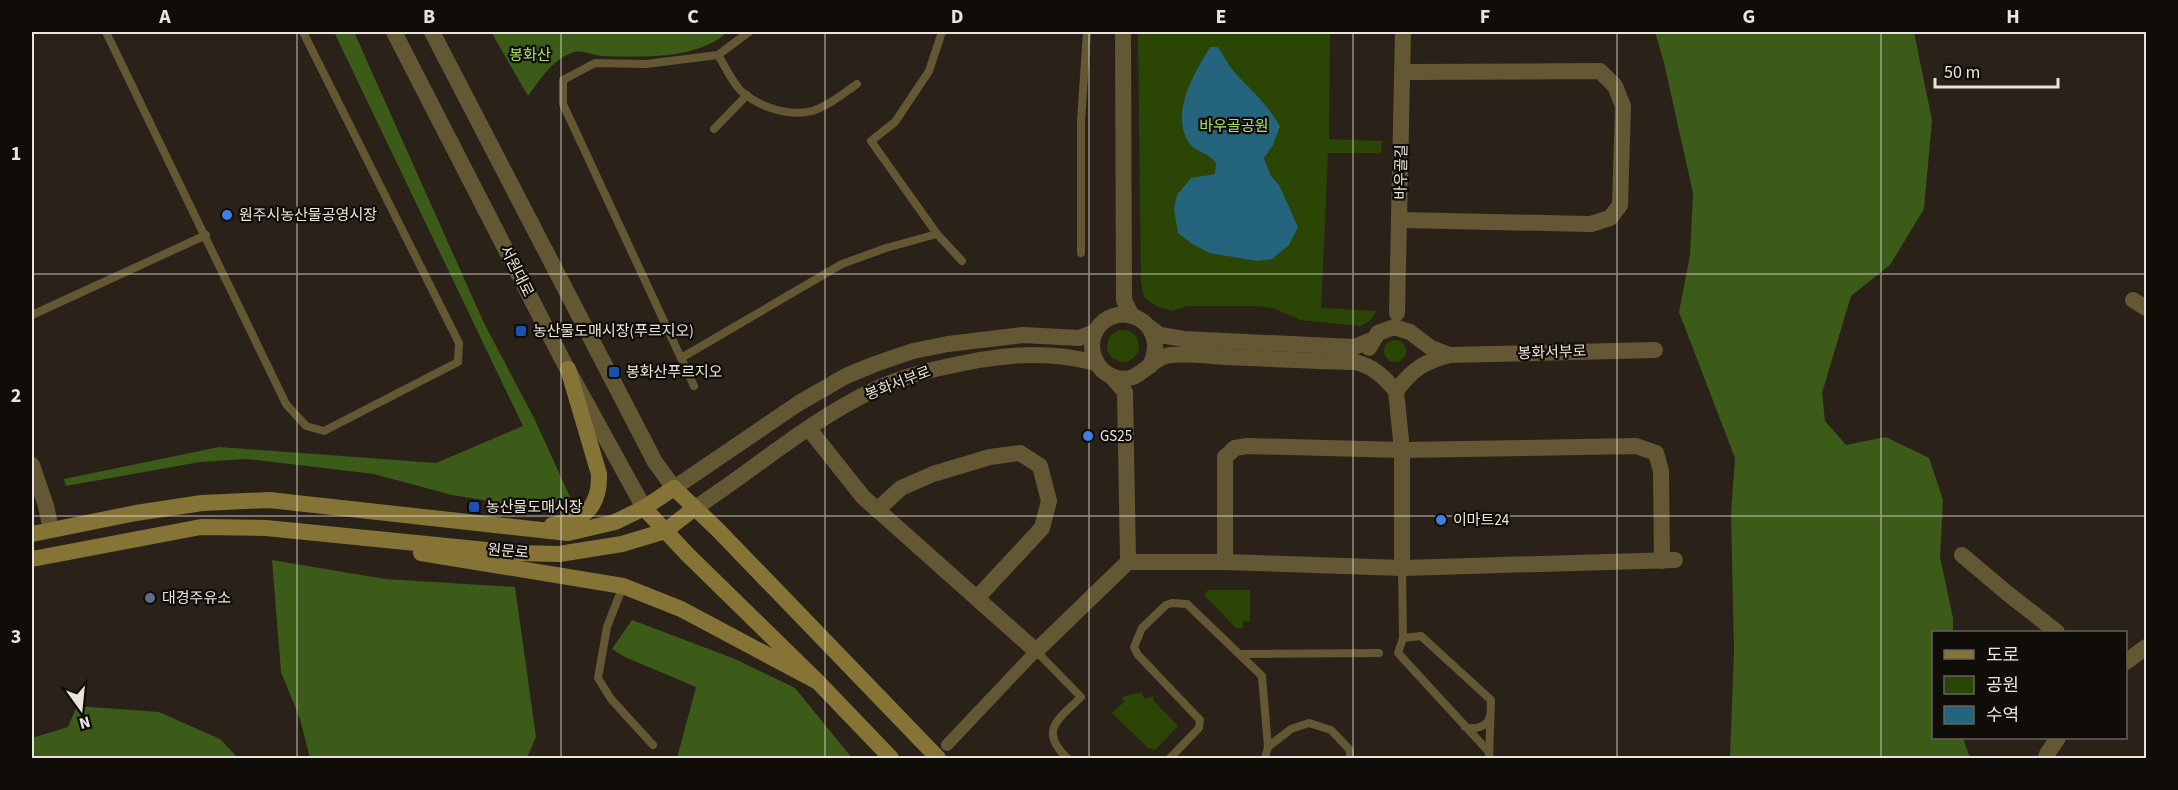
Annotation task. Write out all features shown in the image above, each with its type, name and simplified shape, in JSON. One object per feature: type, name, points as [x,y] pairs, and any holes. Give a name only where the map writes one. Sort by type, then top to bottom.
[{"type":"main road","points":[[522,528],[571,522],[591,510],[599,486],[599,474],[568,369]]},
{"type":"main road","points":[[674,488],[942,752]]},
{"type":"main road","name":"원문로","points":[[32,534],[202,502],[269,500],[568,533],[615,522],[644,508],[674,488]]},
{"type":"main road","points":[[644,508],[687,554],[818,682],[891,759]]},
{"type":"main road","points":[[665,531],[695,508]]},
{"type":"main road","name":"원문로","points":[[32,559],[201,527],[266,528],[516,553],[559,554],[622,544],[665,531]]},
{"type":"main road","points":[[266,528],[623,586],[681,609],[818,682]]},
{"type":"main road","points":[[51,530],[56,554]]},
{"type":"street","name":"서원대로","points":[[394,32],[568,369],[644,508]]},
{"type":"street","points":[[432,32],[655,462],[674,488]]},
{"type":"street","points":[[1124,32],[1124,300],[1132,316]]},
{"type":"street","name":"바우골길","points":[[1397,313],[1401,220],[1403,32]]},
{"type":"street","points":[[1401,220],[1591,224],[1610,218],[1620,205],[1623,106],[1615,86],[1600,71],[1403,72]]},
{"type":"street","points":[[1124,300],[1095,332],[1092,342],[1092,353],[1096,363],[1113,377],[1123,379],[1133,377],[1169,355],[1355,362],[1380,373],[1400,378],[1431,360],[1449,356]]},
{"type":"street","points":[[1402,568],[1402,450],[1396,392],[1369,356],[1379,334],[1397,313],[1413,334],[1431,348],[1449,356]]},
{"type":"street","points":[[1111,317],[1132,316],[1142,320],[1160,335],[1170,338],[1354,347],[1394,327],[1413,334],[1421,354],[1396,392]]},
{"type":"street","points":[[1125,392],[1155,356],[1154,336],[1149,327]]},
{"type":"street","name":"봉화서부로","points":[[674,488],[800,404],[846,376],[875,364],[913,351],[948,344],[1023,335],[1079,338],[1095,332]]},
{"type":"street","name":"봉화서부로","points":[[1449,356],[1655,350]]},
{"type":"street","name":"봉화서부로","points":[[695,508],[808,429],[874,390],[911,375],[994,358],[1038,354],[1070,356],[1096,363]]},
{"type":"street","points":[[1113,377],[1125,392],[1128,562]]},
{"type":"street","points":[[808,429],[863,497],[1036,651]]},
{"type":"street","points":[[942,752],[1036,651],[1128,562],[1225,562],[1402,568],[1668,561],[1661,471],[1656,453],[1636,446],[1402,450],[1247,446],[1235,448],[1225,457],[1225,562]]},
{"type":"street","points":[[877,510],[901,488],[933,474],[990,457],[1020,453],[1040,466],[1049,501],[1042,528],[976,598]]},
{"type":"street","points":[[32,465],[46,506],[51,530]]},
{"type":"street","points":[[1962,555],[2054,631]]},
{"type":"street","points":[[2127,661],[2146,646]]},
{"type":"street","points":[[2046,759],[2057,739]]},
{"type":"lane","points":[[106,32],[286,404],[306,426],[324,431],[458,362],[459,343],[303,32]]},
{"type":"lane","points":[[694,386],[563,104],[563,80],[596,63],[646,64],[718,55],[749,32]]},
{"type":"lane","points":[[942,32],[929,71],[894,122],[871,141],[937,234],[962,261]]},
{"type":"lane","points":[[1081,253],[1081,120],[1087,32]]},
{"type":"lane","points":[[718,55],[740,90],[760,104],[790,112],[812,111],[857,84]]},
{"type":"lane","points":[[714,129],[747,94]]},
{"type":"lane","points":[[681,358],[842,264],[886,248],[937,234]]},
{"type":"lane","points":[[32,315],[206,235]]},
{"type":"lane","points":[[1402,568],[1403,638],[1398,653],[1489,755]]},
{"type":"lane","points":[[623,586],[607,627],[598,678],[610,699],[653,745]]},
{"type":"lane","points":[[1170,759],[1199,728],[1200,720],[1138,655],[1134,647],[1142,628],[1166,605],[1172,603],[1187,604],[1262,676],[1268,747],[1265,759]]},
{"type":"lane","points":[[1403,638],[1421,636],[1491,700],[1489,755]]},
{"type":"lane","points":[[1036,651],[1081,697],[1054,724],[1053,738],[1057,749],[1067,759]]},
{"type":"lane","points":[[1240,654],[1379,653]]},
{"type":"lane","points":[[1465,727],[1472,729],[1482,727],[1488,722],[1491,700]]},
{"type":"lane","points":[[1268,747],[1291,729],[1309,723],[1331,730],[1350,750],[1350,759]]},
{"type":"green space","points":[[334,32],[354,32],[484,323],[535,420],[570,497],[544,508],[501,503],[452,495],[374,474],[247,459],[200,462],[66,486],[64,479],[219,447],[436,463],[523,426]]},
{"type":"green space","name":"봉화산","points":[[491,32],[727,32],[701,48],[668,55],[633,57],[574,52],[559,59],[542,76],[528,96]]},
{"type":"green space","name":"바우골공원","points":[[1138,32],[1330,32],[1329,139],[1382,141],[1381,153],[1328,153],[1321,308],[1376,311],[1370,321],[1360,326],[1300,320],[1273,308],[1257,306],[1187,306],[1172,311],[1156,306],[1144,297],[1141,283]]},
{"type":"green space","points":[[1655,32],[1914,32],[1932,120],[1924,209],[1890,265],[1851,296],[1822,393],[1825,421],[1846,445],[1886,437],[1929,458],[1943,500],[1940,557],[1953,618],[1953,631],[1932,631],[1932,739],[1963,739],[1970,758],[1730,758],[1734,650],[1731,514],[1735,458],[1679,312],[1690,255],[1693,193]]},
{"type":"green space","points":[[1123,330],[1134,335],[1139,346],[1134,357],[1123,362],[1112,357],[1107,346],[1112,335]]},
{"type":"green space","points":[[1395,340],[1403,343],[1406,351],[1403,359],[1395,362],[1387,359],[1384,351],[1387,343]]},
{"type":"green space","points":[[272,560],[385,579],[515,587],[536,737],[527,758],[310,758],[300,719],[281,672]]},
{"type":"green space","points":[[1208,590],[1250,590],[1250,621],[1243,621],[1243,628],[1236,628],[1204,595]]},
{"type":"green space","points":[[632,620],[735,659],[795,688],[852,758],[677,758],[696,687],[625,657],[612,649]]},
{"type":"green space","points":[[1142,692],[1144,699],[1153,696],[1154,701],[1178,726],[1155,750],[1148,748],[1112,713],[1124,702],[1122,697]]},
{"type":"green space","points":[[77,706],[159,712],[220,739],[238,758],[32,758],[32,738],[68,727]]},
{"type":"water","points":[[1210,47],[1218,47],[1232,69],[1265,105],[1280,126],[1273,145],[1264,158],[1298,227],[1289,245],[1272,259],[1257,261],[1209,253],[1178,233],[1174,209],[1177,195],[1191,178],[1215,174],[1216,163],[1190,144],[1184,132],[1182,120],[1186,94]]},
{"type":"place","name":"원주시농산물공영시장","points":[[227,215]]},
{"type":"place","name":"농산물도매시장(푸르지오)","points":[[521,331]]},
{"type":"place","name":"봉화산푸르지오","points":[[614,372]]},
{"type":"place","name":"GS25","points":[[1088,436]]},
{"type":"place","name":"농산물도매시장","points":[[474,507]]},
{"type":"place","name":"이마트24","points":[[1441,520]]},
{"type":"place","name":"대경주유소","points":[[150,598]]}]
